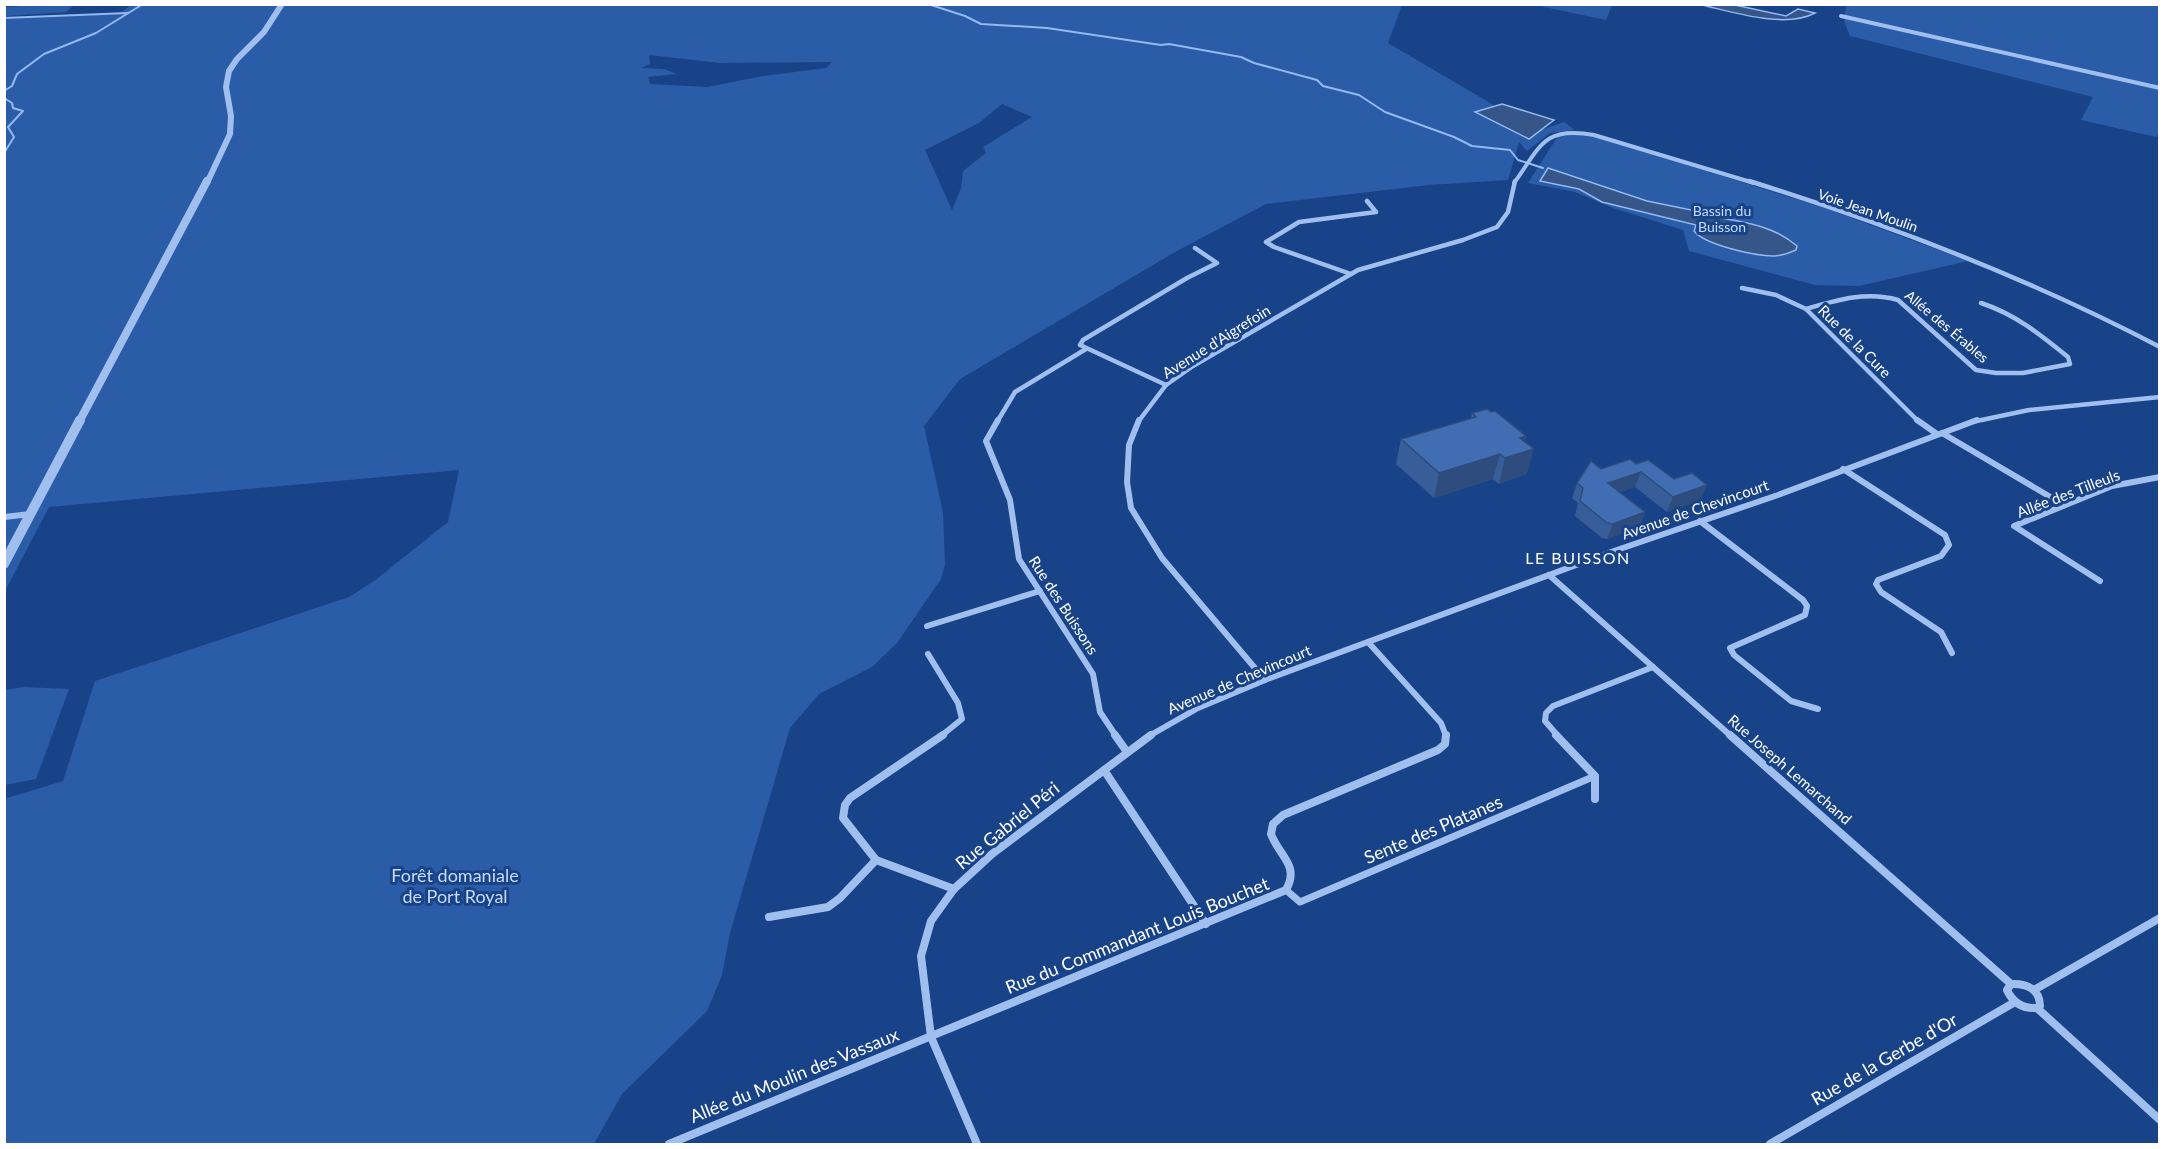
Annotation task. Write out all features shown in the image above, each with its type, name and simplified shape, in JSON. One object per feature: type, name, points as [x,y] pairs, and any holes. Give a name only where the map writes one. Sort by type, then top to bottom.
[{"type":"street","points":[[4,564],[229,139],[233,121],[226,86],[229,72],[244,52],[264,33],[282,4]]},
{"type":"street","points":[[1841,16],[2160,88]]},
{"type":"street","name":"Voie Jean Moulin","points":[[1557,134],[1576,132],[1594,135],[1888,227],[2019,278],[2160,346]]},
{"type":"street","name":"Avenue d'Aigrefoin","points":[[1265,680],[1162,558],[1131,508],[1128,482],[1129,445],[1140,418],[1166,385],[1203,360],[1351,274],[1397,257],[1479,235],[1497,227],[1508,212],[1515,183],[1547,138],[1557,134]]},
{"type":"street","points":[[1351,274],[1274,247],[1266,242],[1299,222],[1376,212],[1367,201]]},
{"type":"street","points":[[1166,385],[1080,345],[1083,340],[1187,278],[1217,263],[1195,248]]},
{"type":"street","name":"Rue de la Cure","points":[[1742,288],[1776,296],[1806,309],[1920,423],[2064,505]]},
{"type":"street","name":"Allée des Érables","points":[[1806,309],[1846,297],[1889,297],[1898,300],[1976,370],[1985,374],[2002,374],[2070,364],[2068,357],[2021,319],[1999,308],[1981,303]]},
{"type":"street","name":"Rue des Buissons","points":[[1086,349],[1015,392],[986,441],[1010,500],[1019,559],[1094,674],[1100,712],[1127,752]]},
{"type":"street","name":"Avenue de Chevincourt","points":[[1127,752],[1160,728],[1198,708],[1265,680],[1549,575],[1778,495],[1983,418],[2158,396]]},
{"type":"street","points":[[1843,469],[1945,535],[1948,541],[1947,550],[1941,556],[1878,580],[1876,584],[1881,592],[1941,632],[1952,653]]},
{"type":"street","name":"Allée des Tilleuls","points":[[2100,581],[2014,526],[2112,486],[2160,477]]},
{"type":"street","points":[[4,517],[30,517]]},
{"type":"street","points":[[1700,521],[1803,600],[1807,610],[1800,619],[1730,648],[1734,655],[1791,701],[1818,709]]},
{"type":"street","name":"Rue Joseph Lemarchand","points":[[1549,575],[2011,984]]},
{"type":"street","points":[[927,626],[1040,591]]},
{"type":"street","name":"Rue du Commandant Louis Bouchet","points":[[931,1037],[1286,890],[1292,883],[1294,874],[1273,840],[1270,830],[1274,821],[1283,815],[1438,750],[1447,740],[1447,732],[1441,723],[1368,642]]},
{"type":"street","points":[[928,654],[958,703],[962,719],[953,729],[857,792],[845,804],[843,818],[876,860],[954,889]]},
{"type":"street","points":[[1595,799],[1595,776],[1551,729],[1545,721],[1546,713],[1553,706],[1653,668]]},
{"type":"street","name":"Rue Gabriel Péri","points":[[977,1144],[931,1037],[921,956],[931,921],[954,889],[992,854],[1127,752]]},
{"type":"street","points":[[1104,770],[1206,924]]},
{"type":"street","name":"Sente des Platanes","points":[[1286,890],[1300,902],[1595,776]]},
{"type":"street","points":[[769,917],[828,907],[840,898],[876,860]]},
{"type":"street","points":[[2034,990],[2160,918]]},
{"type":"street","points":[[2019,983],[2034,990],[2041,1002],[2037,1008],[2029,1009],[2015,1002],[2007,990],[2011,984],[2019,983]]},
{"type":"street","name":"Rue de la Gerbe d'Or","points":[[1770,1144],[2015,1002]]},
{"type":"street","points":[[2037,1008],[2160,1120]]},
{"type":"street","name":"Allée du Moulin des Vassaux","points":[[669,1144],[931,1037]]},
{"type":"green space","name":"Forêt domaniale de Port Royal","points":[[133,4],[1402,5],[1388,43],[1538,131],[1564,122],[1575,130],[1550,133],[1527,151],[1519,142],[1508,180],[1429,185],[1266,204],[1175,252],[960,379],[924,426],[943,512],[945,565],[941,579],[897,643],[872,667],[819,694],[790,728],[730,933],[722,975],[707,1011],[622,1094],[594,1144],[5,1144],[4,803],[7,798],[63,781],[95,681],[349,597],[374,581],[448,522],[459,470],[49,507],[5,591],[5,19],[118,14]],"holes":[[[649,55],[720,63],[832,62],[826,68],[763,76],[707,87],[650,84],[648,77],[677,74],[664,69],[641,68],[650,64]],[[1002,104],[1032,117],[983,147],[986,153],[963,171],[961,188],[952,210],[925,150],[979,123]]]},
{"type":"green space","points":[[74,5],[66,12],[5,16],[5,7]]},
{"type":"green space","points":[[1535,5],[1612,5],[1606,20]]},
{"type":"green space","points":[[1846,5],[2159,5],[2159,133],[2156,137],[2081,120],[2093,97],[1850,36],[1844,21]]},
{"type":"green space","name":"Bassin du Buisson","points":[[1575,134],[1600,138],[1825,208],[1968,261],[1859,286],[1815,285],[1689,251],[1683,230],[1613,208],[1575,192],[1528,183],[1558,136]]},
{"type":"green space","points":[[23,687],[69,689],[36,779],[5,785],[5,690]]},
{"type":"shaded area","points":[[1702,5],[1735,5],[1786,16],[1798,9],[1815,13],[1803,18],[1759,18]]},
{"type":"shaded area","points":[[1502,104],[1554,120],[1529,139],[1475,112]]},
{"type":"shaded area","name":"Bassin du Buisson","points":[[1548,168],[1647,201],[1721,216],[1721,218],[1761,227],[1780,234],[1797,246],[1796,250],[1774,256],[1743,252],[1719,245],[1708,241],[1694,231],[1696,225],[1602,202],[1579,189],[1540,181]]},
{"type":"building","points":[[1487,409],[1491,412],[1495,411],[1526,436],[1520,438],[1534,449],[1505,458],[1500,454],[1439,473],[1401,439],[1476,417],[1472,413]]},
{"type":"building","points":[[1630,459],[1636,464],[1648,460],[1674,479],[1692,473],[1707,485],[1673,497],[1641,472],[1608,483],[1645,512],[1613,524],[1607,523],[1580,501],[1583,488],[1577,483],[1591,461],[1601,469]]},
{"type":"waterway","points":[[4,91],[12,86],[17,74],[44,54],[96,33],[143,4]]},
{"type":"waterway","points":[[928,4],[965,16],[981,24],[1047,28],[1161,45],[1169,44],[1241,57],[1254,63],[1317,80],[1323,86],[1359,95],[1385,112],[1454,137],[1472,146],[1510,150],[1518,160],[1543,168]]},
{"type":"waterway","points":[[4,18],[128,13]]},
{"type":"waterway","points":[[4,98],[12,103],[13,108],[23,111],[8,127],[14,137],[4,153]]},
{"type":"district","name":"LE BUISSON","points":[[1578,557]]}]
